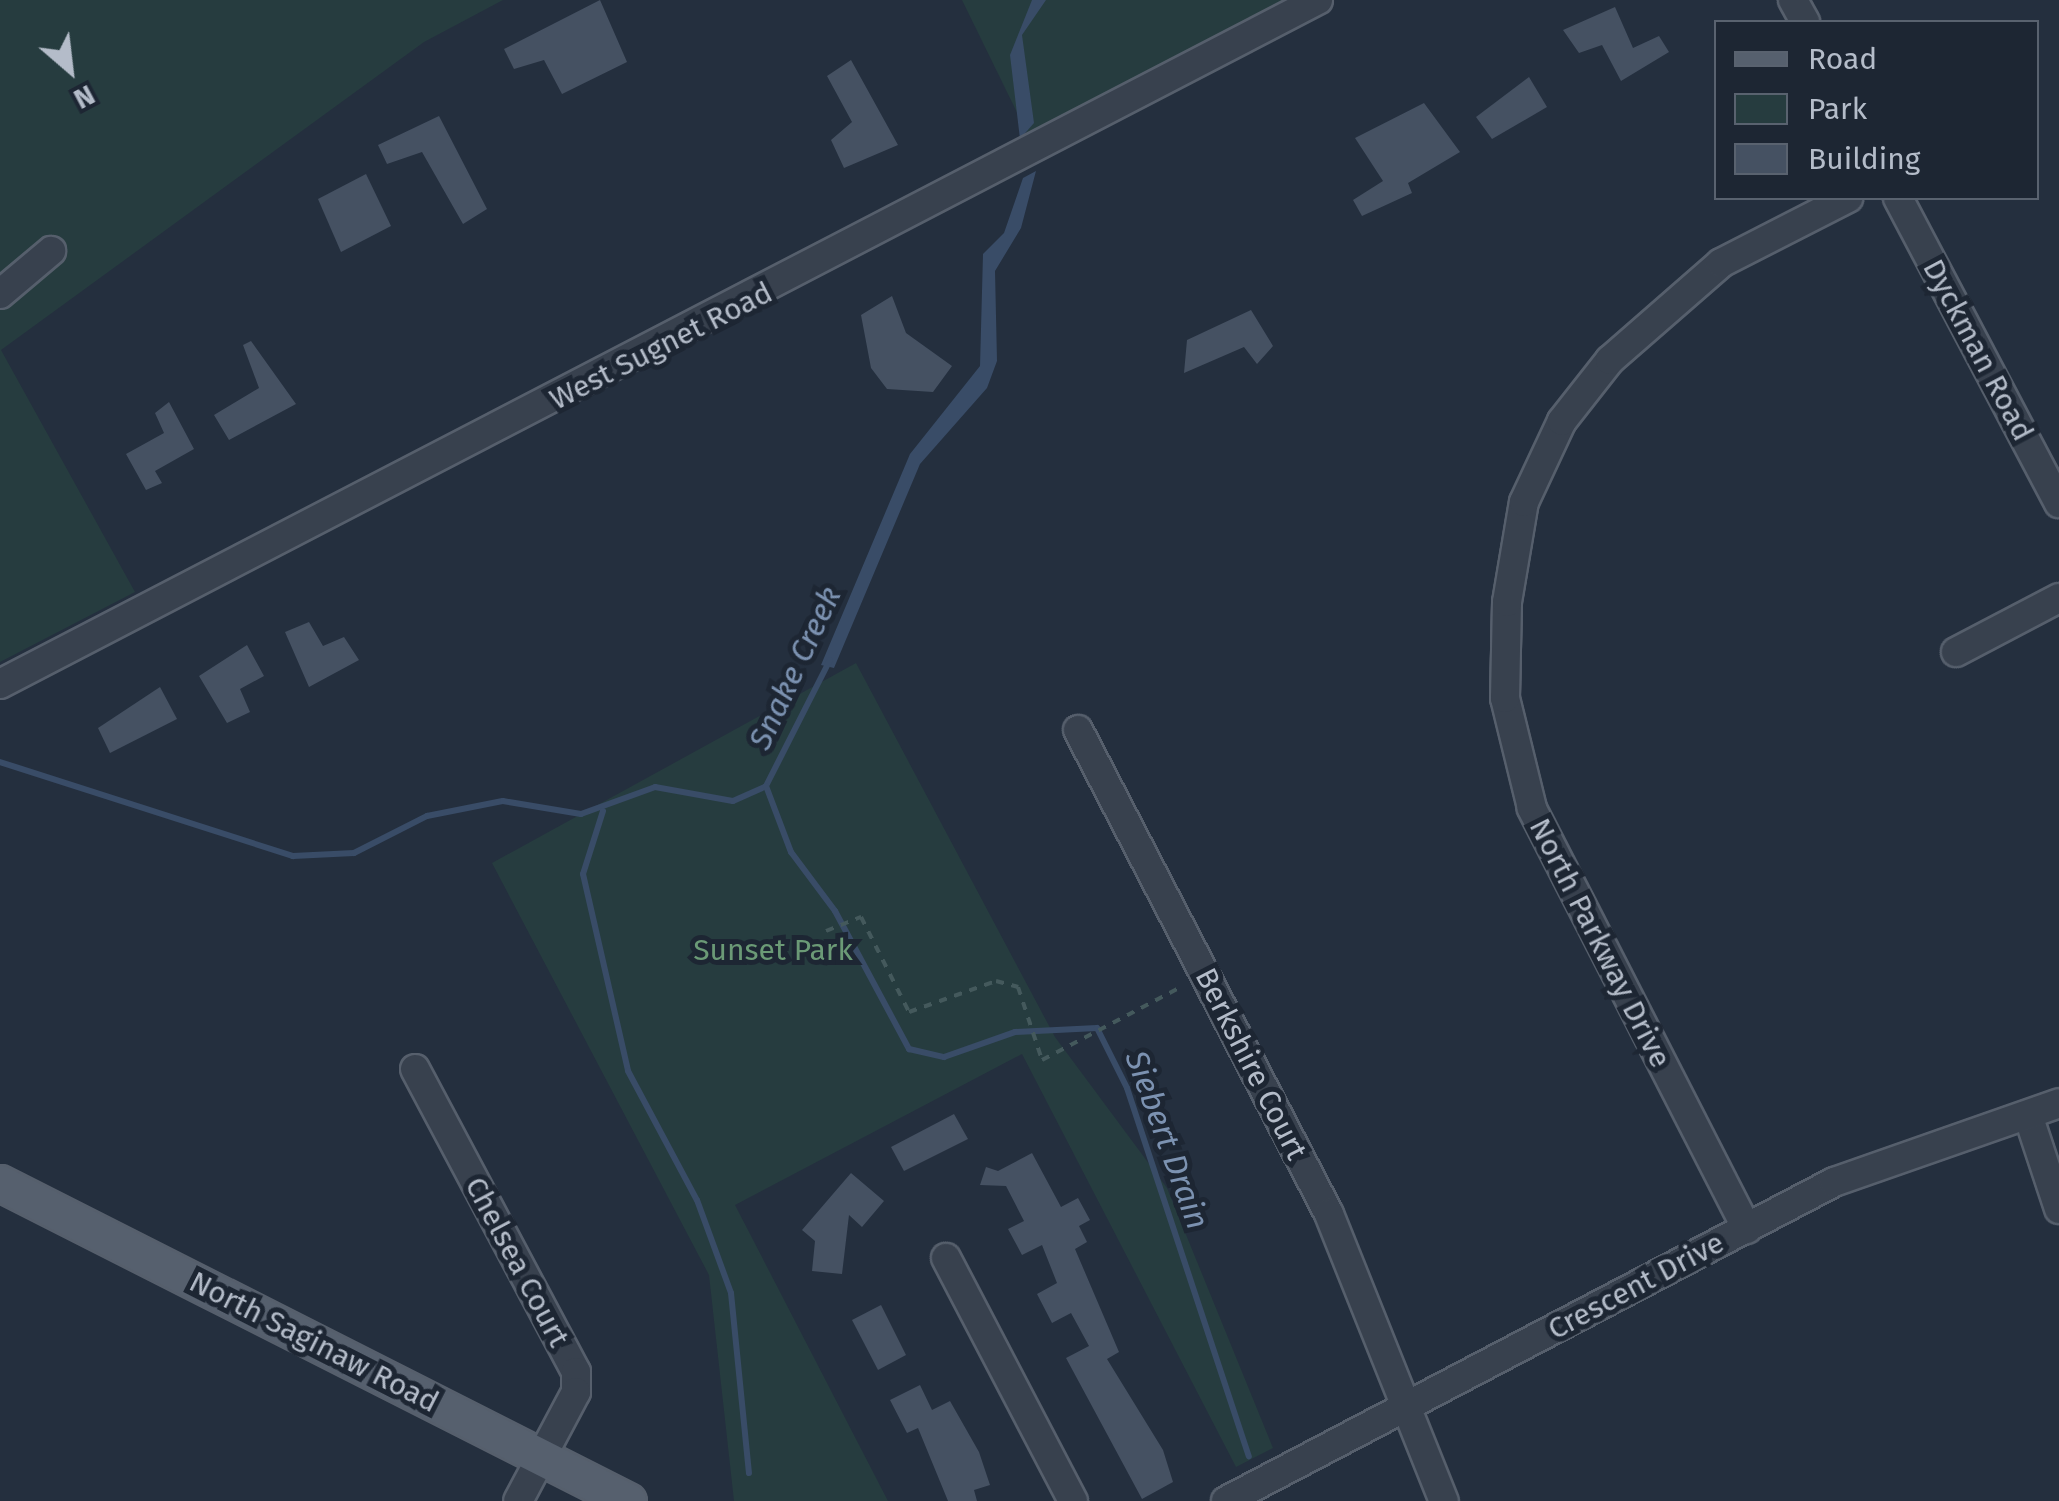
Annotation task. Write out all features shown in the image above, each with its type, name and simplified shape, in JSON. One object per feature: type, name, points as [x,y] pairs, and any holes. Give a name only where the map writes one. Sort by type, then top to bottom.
[{"type":"main road","name":"North Saginaw Road","points":[[0,1183],[628,1501]]},
{"type":"street","name":"West Sugnet Road","points":[[0,684],[1318,0]]},
{"type":"street","name":"North Parkway Drive","points":[[1746,1228],[1532,808],[1506,698],[1508,602],[1524,502],[1562,422],[1610,360],[1720,262],[1844,200]]},
{"type":"street","name":"Dyckman Road","points":[[1899,200],[2059,503]]},
{"type":"street","points":[[0,294],[51,251]]},
{"type":"street","points":[[1956,652],[2059,598]]},
{"type":"street","name":"Berkshire Court","points":[[1078,730],[1329,1214],[1444,1501]]},
{"type":"street","name":"Chelsea Court","points":[[415,1069],[576,1372],[576,1392],[518,1501]]},
{"type":"street","name":"Crescent Drive","points":[[1226,1501],[1834,1182],[2059,1103]]},
{"type":"street","points":[[2028,1115],[2059,1209]]},
{"type":"street","points":[[946,1258],[1073,1501]]},
{"type":"path","points":[[826,931],[861,917],[909,1012],[996,982],[1018,987],[1042,1060],[1205,975]]},
{"type":"green space","points":[[0,0],[503,0],[424,42],[1,350],[135,592],[0,662]]},
{"type":"green space","points":[[962,0],[1297,0],[1031,141]]},
{"type":"green space","name":"Sunset Park","points":[[856,663],[1055,1037],[1167,1188],[1273,1448],[1236,1467],[1022,1054],[735,1205],[888,1501],[734,1501],[709,1275],[492,863]]},
{"type":"water","points":[[1032,0],[1046,0],[1022,35],[1034,123],[1020,139],[1010,55]]},
{"type":"water","points":[[1036,171],[1021,228],[995,271],[997,361],[987,388],[920,464],[834,668],[821,665],[910,454],[980,366],[983,254],[1004,233],[1023,178]]},
{"type":"building","points":[[600,0],[627,62],[562,94],[544,60],[514,69],[504,49]]},
{"type":"building","points":[[1615,7],[1633,48],[1659,36],[1669,52],[1621,81],[1602,45],[1579,53],[1563,30]]},
{"type":"building","points":[[851,60],[898,145],[844,168],[831,140],[852,122],[827,76]]},
{"type":"building","points":[[1529,77],[1547,107],[1492,139],[1476,117]]},
{"type":"building","points":[[1424,103],[1460,152],[1408,183],[1412,193],[1362,216],[1353,200],[1383,181],[1355,138]]},
{"type":"building","points":[[439,116],[487,209],[463,224],[422,152],[387,164],[378,145]]},
{"type":"building","points":[[366,174],[391,226],[341,252],[318,199]]},
{"type":"building","points":[[892,296],[906,333],[952,366],[933,392],[887,389],[871,368],[861,315]]},
{"type":"building","points":[[1251,310],[1273,346],[1257,364],[1244,347],[1184,373],[1187,340]]},
{"type":"building","points":[[251,341],[296,404],[229,440],[214,415],[259,388],[243,345]]},
{"type":"building","points":[[169,402],[194,449],[155,471],[162,483],[146,490],[126,454],[164,433],[155,413]]},
{"type":"building","points":[[309,622],[323,646],[344,637],[359,660],[309,687],[285,632]]},
{"type":"building","points":[[247,645],[264,676],[240,689],[250,712],[227,723],[199,676]]},
{"type":"building","points":[[160,687],[177,719],[110,753],[98,728]]},
{"type":"building","points":[[954,1114],[968,1139],[904,1171],[891,1147]]},
{"type":"building","points":[[1032,1153],[1061,1207],[1078,1198],[1090,1220],[1079,1226],[1087,1242],[1075,1249],[1119,1352],[1107,1359],[1163,1450],[1173,1482],[1142,1499],[1066,1358],[1089,1346],[1071,1313],[1052,1323],[1037,1294],[1057,1283],[1042,1245],[1022,1255],[1008,1229],[1024,1221],[1006,1186],[980,1185],[986,1167],[998,1171]]},
{"type":"building","points":[[851,1173],[884,1201],[862,1227],[849,1215],[842,1274],[812,1271],[815,1241],[802,1230]]},
{"type":"building","points":[[881,1305],[906,1355],[878,1370],[852,1320]]},
{"type":"building","points":[[920,1385],[932,1410],[950,1401],[979,1452],[990,1485],[974,1490],[977,1501],[948,1501],[918,1428],[907,1433],[890,1400]]},
{"type":"waterway","name":"Snake Creek","points":[[0,762],[293,856],[354,853],[427,816],[503,801],[581,814],[655,787],[733,801],[766,786],[830,660]]},
{"type":"waterway","name":"Siebert Drain","points":[[766,786],[791,852],[835,911],[909,1049],[944,1057],[1015,1032],[1097,1028],[1127,1088],[1249,1456]]},
{"type":"waterway","points":[[603,811],[583,874],[628,1071],[697,1200],[731,1293],[749,1473]]}]
